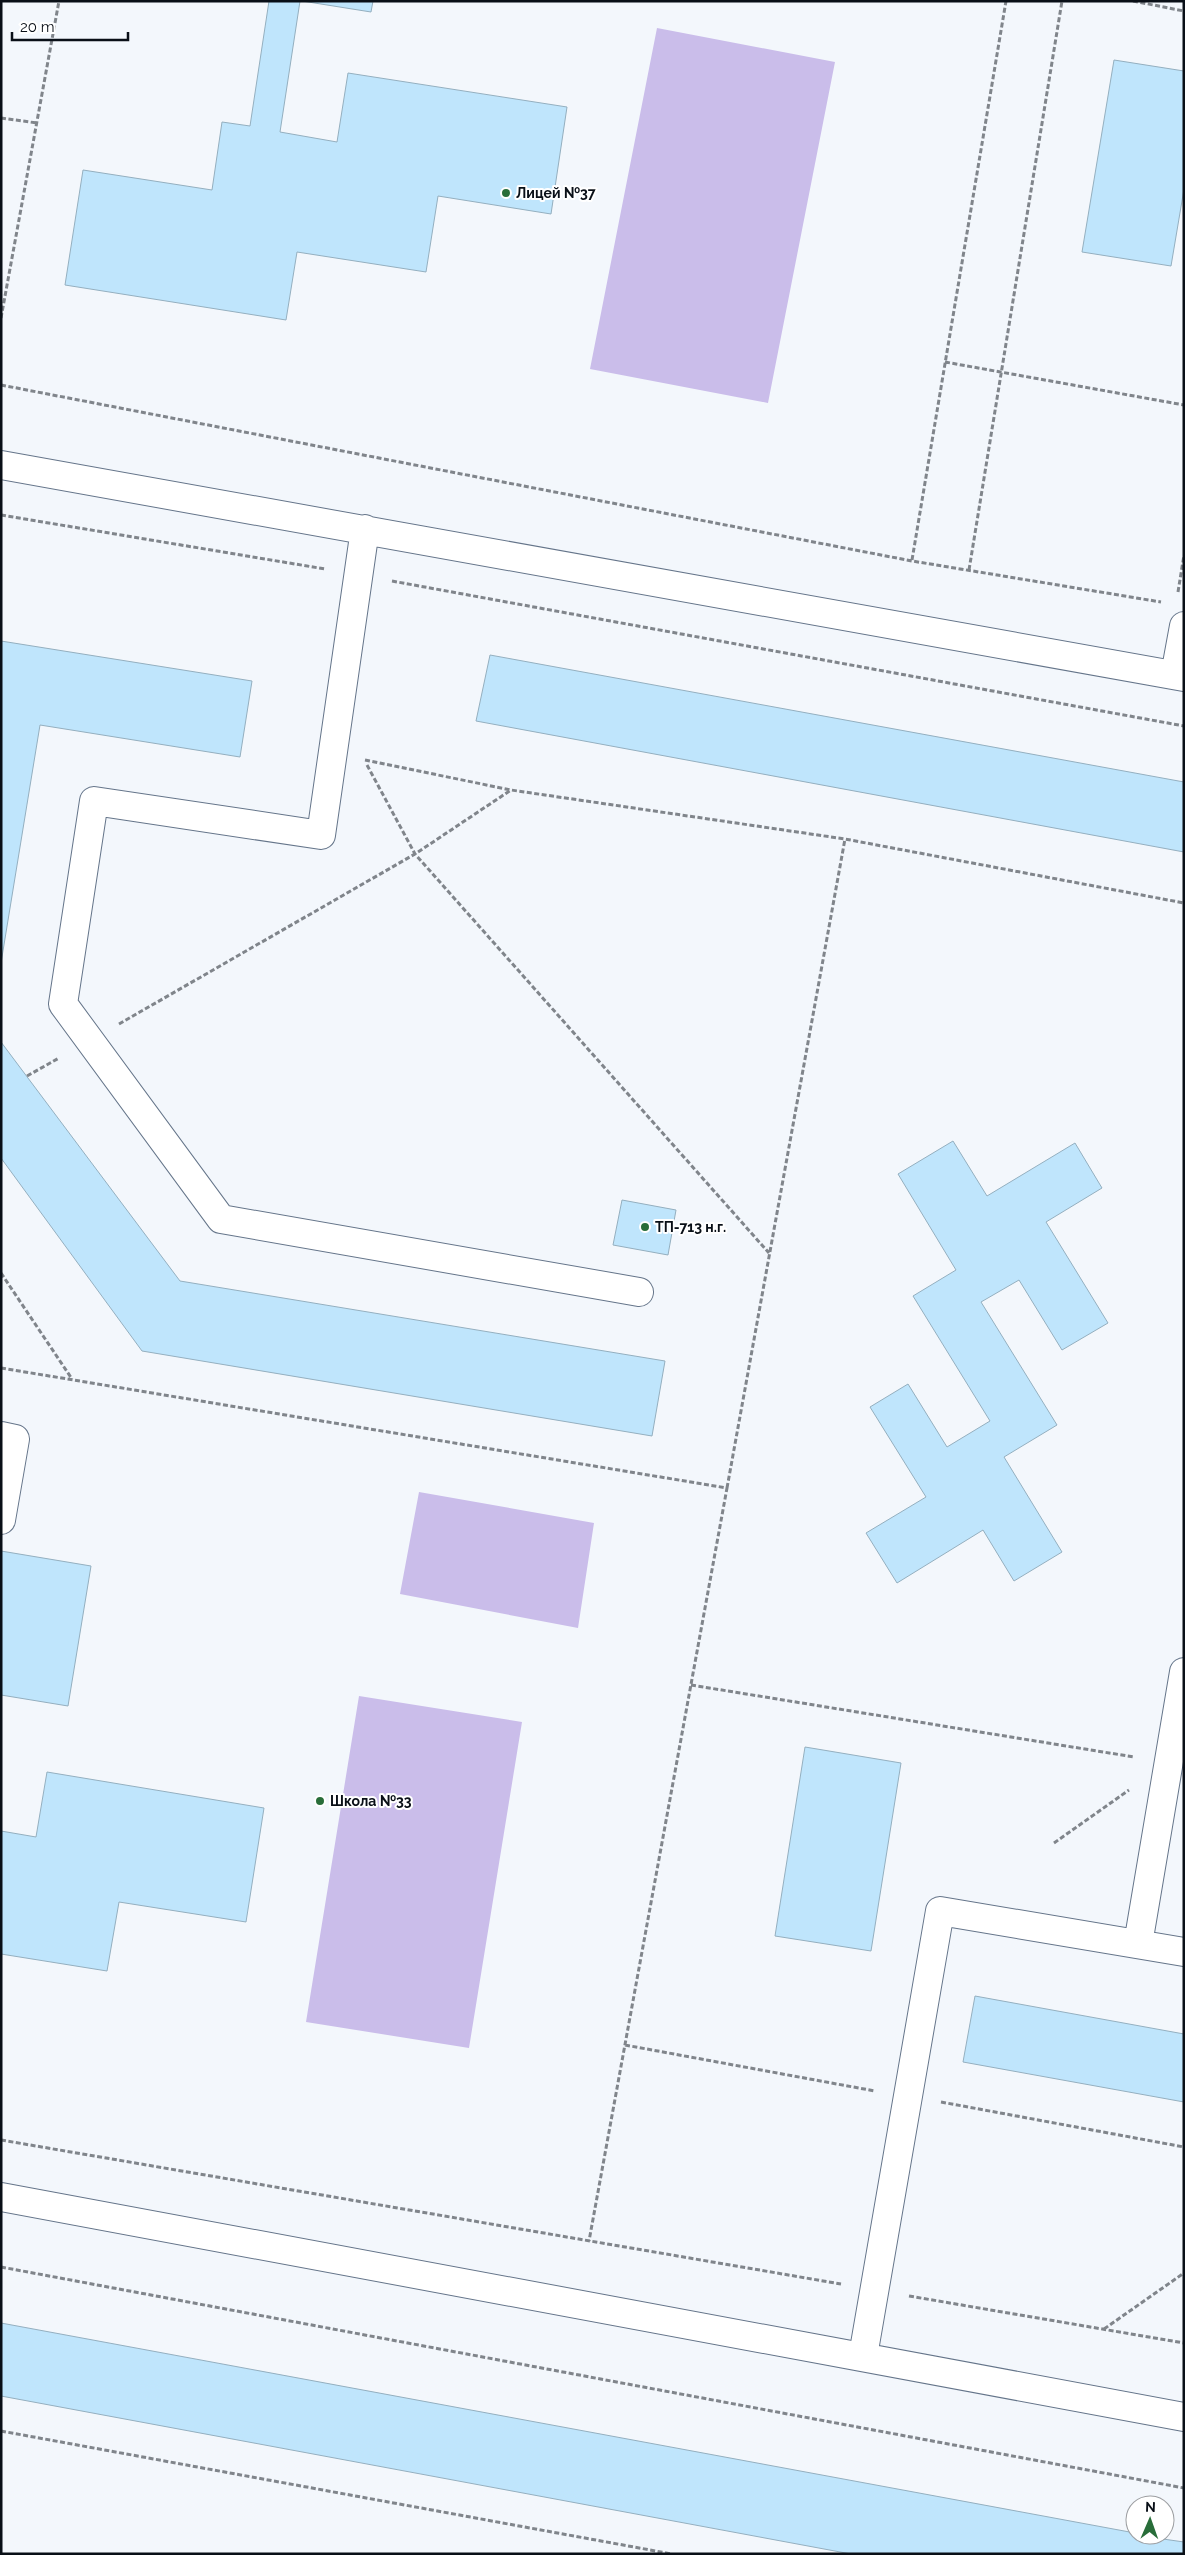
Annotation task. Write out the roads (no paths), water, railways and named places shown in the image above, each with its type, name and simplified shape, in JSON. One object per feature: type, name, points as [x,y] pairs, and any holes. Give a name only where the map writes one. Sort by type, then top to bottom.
[{"type":"lane","points":[[1,465],[1180,676],[1184,626]]},
{"type":"lane","points":[[365,529],[321,835],[94,801],[63,1004],[221,1219],[639,1292]]},
{"type":"lane","points":[[1,1436],[15,1439],[1,1520]]},
{"type":"lane","points":[[1138,1944],[1184,1672]]},
{"type":"lane","points":[[863,2356],[940,1911],[1184,1952]]},
{"type":"lane","points":[[1,2197],[1184,2417]]},
{"type":"place","name":"Лицей №37","points":[[506,193]]},
{"type":"place","name":"ТП-713 н.г.","points":[[645,1227]]},
{"type":"place","name":"Школа №33","points":[[320,1801]]}]
